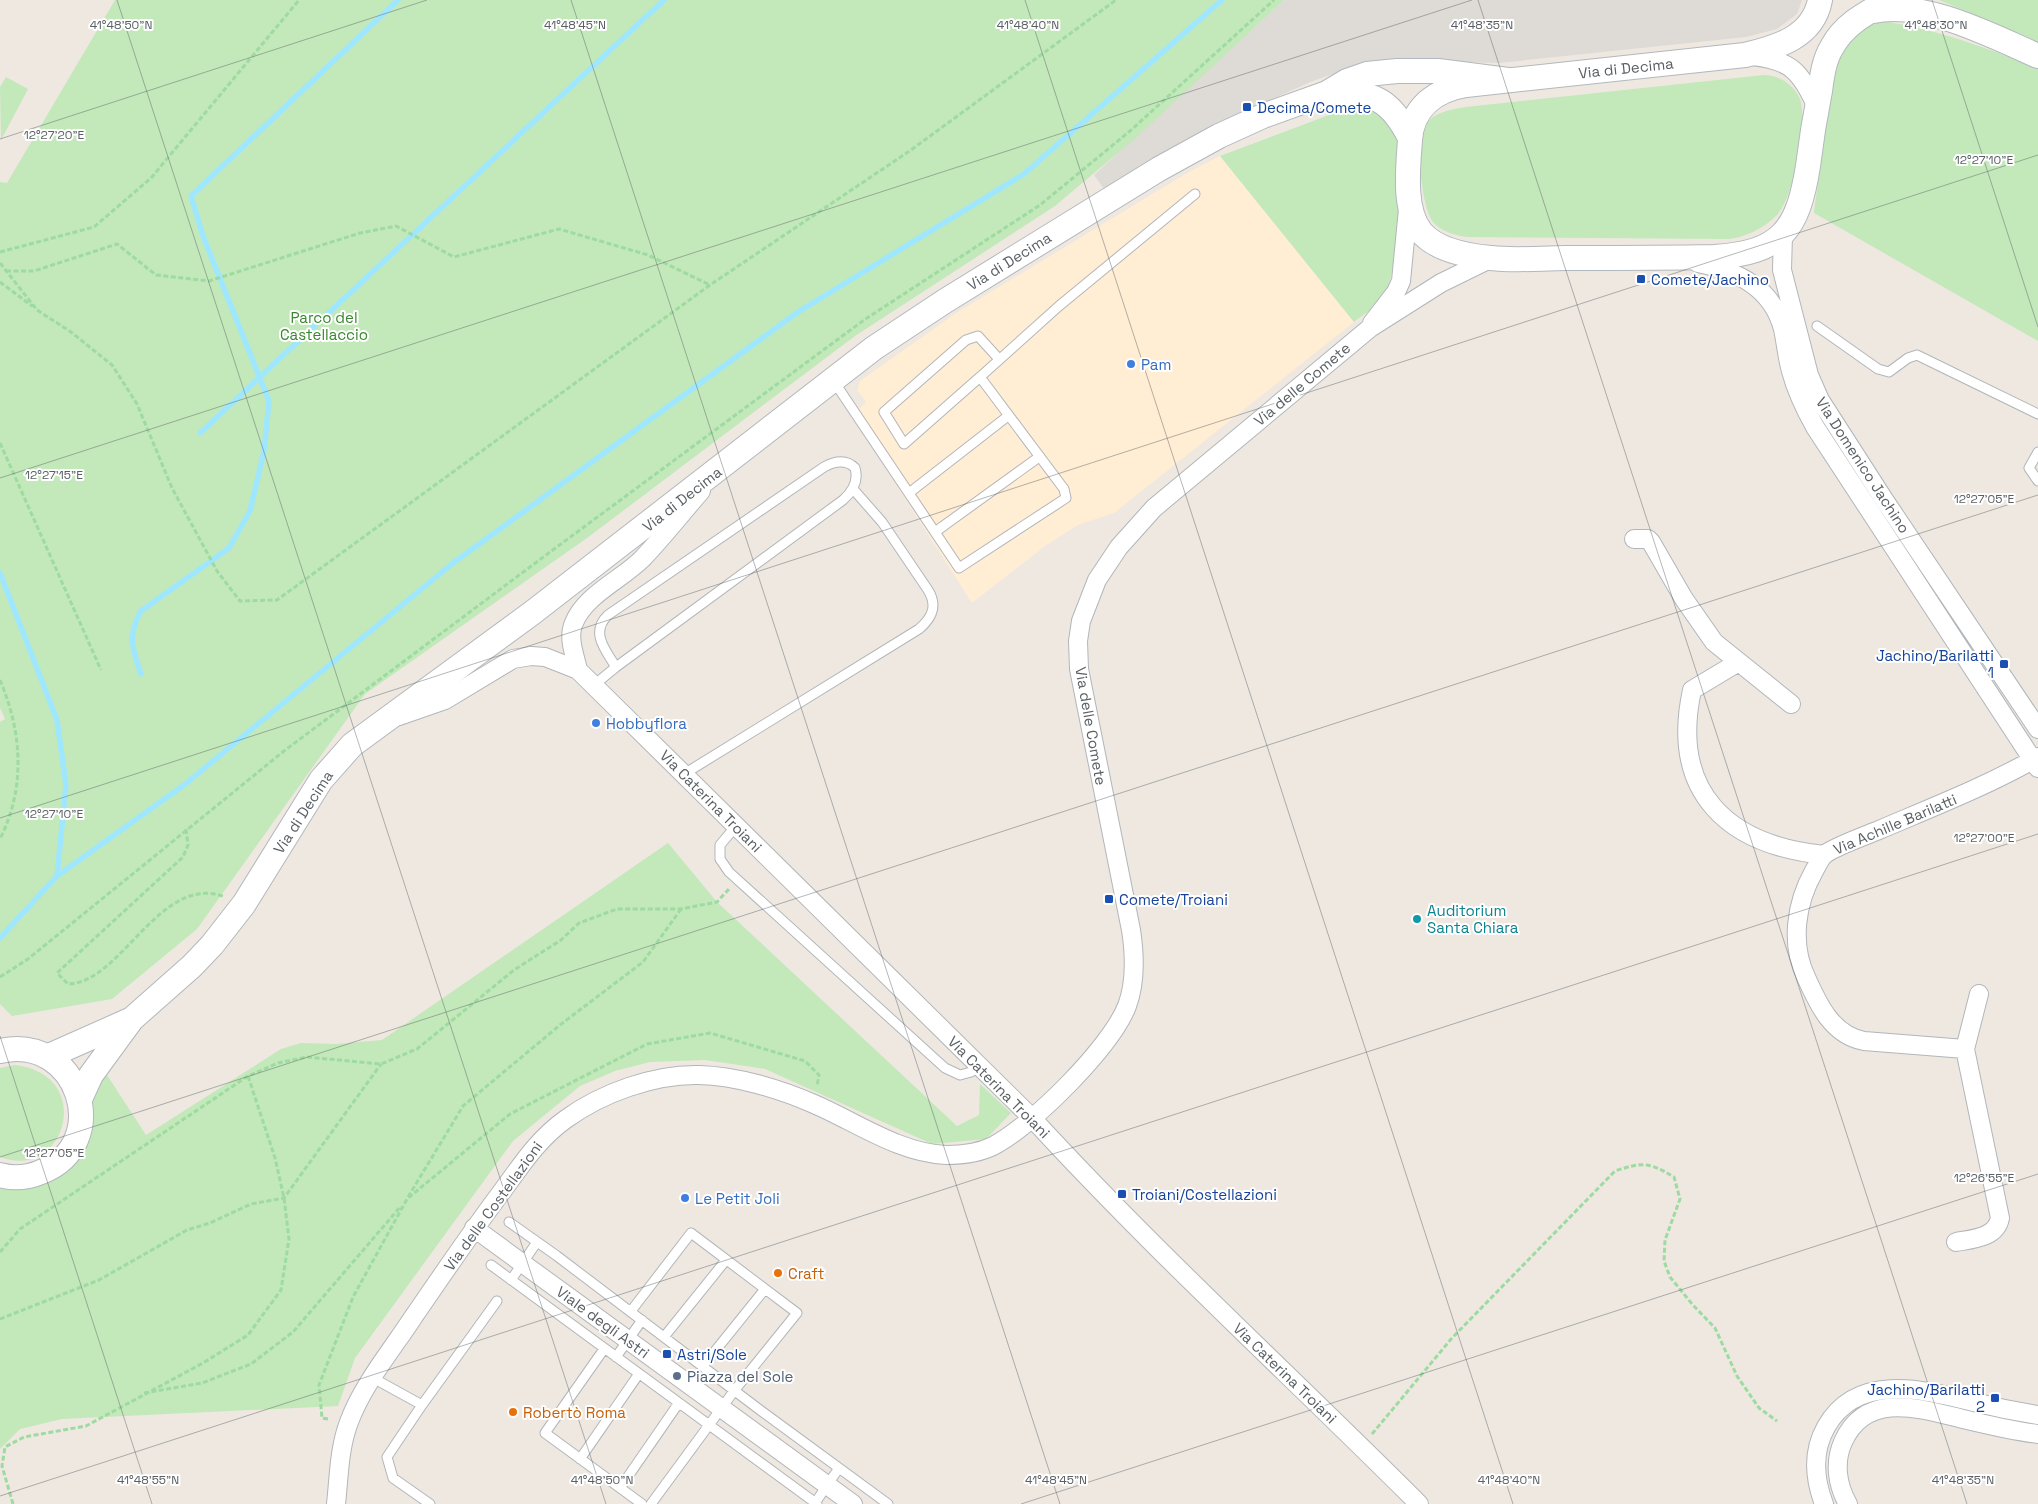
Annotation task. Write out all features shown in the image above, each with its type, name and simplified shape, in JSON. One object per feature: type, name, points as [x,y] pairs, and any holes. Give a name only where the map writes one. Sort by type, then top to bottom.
[{"type":"street","name":"Via di Decima","points":[[1410,138],[1418,112],[1433,96],[1454,87],[1745,55],[1777,46],[1797,36],[1813,19],[1820,0]]},
{"type":"street","points":[[1783,234],[1800,207],[1824,67],[1831,49],[1847,26],[1890,0]]},
{"type":"street","points":[[1869,12],[1897,8],[1940,15],[1955,19],[2038,56]]},
{"type":"street","name":"Via di Decima","points":[[1745,55],[1771,58],[1791,66],[1800,75],[1817,106]]},
{"type":"street","name":"Via di Decima","points":[[80,1099],[91,1075],[132,1019],[192,966],[212,945],[244,904],[321,780],[352,745],[532,614],[719,470],[777,422],[933,308],[1168,164],[1242,126],[1327,93],[1356,77],[1397,71],[1449,72],[1508,80]]},
{"type":"street","name":"Via di Decima","points":[[1327,93],[1359,93],[1384,104],[1400,118],[1410,138]]},
{"type":"street","points":[[1410,138],[1409,195],[1414,220],[1420,230],[1432,242],[1450,249],[1492,258]]},
{"type":"street","name":"Via delle Comete","points":[[1370,328],[1377,314],[1396,292],[1401,281],[1409,195]]},
{"type":"street","name":"Via delle Comete","points":[[1032,1118],[1100,1050],[1126,1008],[1133,984],[1133,940],[1079,669],[1080,628],[1092,589],[1119,547],[1154,508],[1370,328],[1441,283],[1492,258],[1673,258],[1740,255],[1759,249],[1783,234]]},
{"type":"street","name":"Via Domenico Jachino","points":[[1783,234],[1782,270],[1796,316],[1809,375],[1820,400],[1883,498],[2038,729]]},
{"type":"street","name":"Via Domenico Jachino","points":[[1673,258],[1716,267],[1734,274],[1759,289],[1772,303],[1783,331],[1791,372],[1815,427],[2036,762]]},
{"type":"street","points":[[578,670],[571,636],[573,624],[578,614],[589,602],[642,559],[719,470]]},
{"type":"street","points":[[1634,539],[1648,539],[1651,542],[1705,631],[1737,662],[1791,704]]},
{"type":"street","name":"Via Caterina Troiani","points":[[384,721],[446,700],[513,659],[530,656],[544,657],[578,670],[1032,1118],[1096,1186],[1419,1504]]},
{"type":"street","points":[[1737,662],[1692,690],[1688,709],[1687,744],[1690,760],[1698,780],[1718,811],[1744,832],[1778,847],[1824,854]]},
{"type":"street","name":"Via Achille Barilatti","points":[[1965,1049],[1859,1040],[1841,1031],[1831,1021],[1801,966],[1797,937],[1798,917],[1803,897],[1824,854],[2036,762]]},
{"type":"street","points":[[1956,1242],[1989,1234],[1996,1228],[2000,1218],[1965,1049],[1979,994]]},
{"type":"street","name":"Via di Decima","points":[[49,1056],[132,1019]]},
{"type":"street","points":[[0,1175],[10,1178],[30,1176],[49,1169],[65,1156],[76,1139],[81,1119],[80,1099],[72,1080],[60,1064],[49,1056],[28,1049],[5,1046]]},
{"type":"street","name":"Via delle Costellazioni","points":[[336,1504],[343,1445],[348,1423],[364,1390],[474,1228],[534,1148],[563,1121],[584,1108],[612,1095],[668,1078],[706,1076],[766,1088],[813,1103],[894,1141],[913,1148],[946,1155],[971,1153],[987,1148],[1010,1136],[1032,1118]]},
{"type":"street","name":"Viale degli Astri","points":[[474,1228],[853,1504]]},
{"type":"street","points":[[1824,1504],[1816,1468],[1820,1440],[1835,1413],[1845,1404],[1867,1393],[1890,1389],[1917,1390],[2038,1415]]},
{"type":"street","points":[[1848,1504],[1838,1473],[1840,1449],[1846,1435],[1855,1424],[1878,1410],[1888,1407],[1911,1407],[2038,1434]]},
{"type":"lane","points":[[999,359],[978,336],[966,340],[884,412],[904,444],[1059,306],[1195,194]]},
{"type":"lane","points":[[1817,326],[1878,369],[1889,372],[1908,358],[1917,355],[2038,414]]},
{"type":"lane","points":[[833,380],[959,568],[1066,498],[1064,489],[980,377]]},
{"type":"lane","points":[[909,493],[1008,416]]},
{"type":"lane","points":[[2038,452],[2029,468],[2038,481]]},
{"type":"lane","points":[[935,532],[1039,457]]},
{"type":"lane","points":[[594,685],[843,500],[853,489],[856,473],[851,465],[841,462],[830,464],[614,611],[601,624],[599,633],[603,646],[616,667]]},
{"type":"lane","points":[[684,774],[919,629],[931,616],[933,600],[928,590],[882,522],[853,489]]},
{"type":"lane","points":[[736,826],[722,841],[719,852],[724,866],[729,872],[945,1068],[960,1075],[970,1072],[978,1066]]},
{"type":"lane","points":[[509,1222],[888,1504]]},
{"type":"lane","points":[[632,1312],[692,1233],[797,1313],[734,1390],[651,1504]]},
{"type":"lane","points":[[511,1280],[537,1242]]},
{"type":"lane","points":[[664,1337],[726,1260]]},
{"type":"lane","points":[[491,1265],[638,1375],[816,1503],[839,1468]]},
{"type":"lane","points":[[703,1366],[765,1289]]},
{"type":"lane","points":[[430,1504],[393,1478],[387,1457],[497,1301]]},
{"type":"lane","points":[[616,1357],[642,1320]]},
{"type":"lane","points":[[604,1349],[545,1433],[642,1504]]},
{"type":"lane","points":[[580,1459],[638,1375]]},
{"type":"lane","points":[[373,1378],[422,1405]]},
{"type":"lane","points":[[620,1488],[678,1404]]},
{"type":"path","points":[[0,252],[94,227],[151,178],[299,0]]},
{"type":"path","points":[[0,282],[37,310],[71,332],[112,365],[137,404],[172,488],[215,568],[240,601],[276,600],[710,285],[911,150],[1116,0]]},
{"type":"path","points":[[0,977],[28,959],[284,751],[864,320],[1040,205],[1130,131],[1274,0]]},
{"type":"path","points":[[6,271],[34,271],[117,244],[156,274],[212,280],[360,233],[396,226],[454,257],[559,229],[648,255],[710,285]]},
{"type":"path","points":[[0,263],[37,310]]},
{"type":"path","points":[[0,443],[101,670]]},
{"type":"path","points":[[0,680],[7,696],[18,742],[19,780],[8,822],[0,839]]},
{"type":"path","points":[[186,829],[188,845],[183,857],[57,973],[68,984],[80,984],[96,974],[170,906],[189,895],[213,892],[244,904]]},
{"type":"path","points":[[0,1252],[20,1229],[248,1076],[278,1062],[307,1057],[382,1064],[417,1049],[514,970],[561,940],[580,923],[617,909],[681,909],[717,902]]},
{"type":"path","points":[[328,1419],[322,1418],[318,1385],[353,1297],[407,1199],[463,1106],[560,1025],[643,962],[681,909]]},
{"type":"path","points":[[0,1319],[99,1280],[187,1230],[210,1223],[250,1204],[284,1198],[382,1064]]},
{"type":"path","points":[[13,1504],[2,1466],[5,1448],[24,1437],[86,1426],[203,1362],[248,1335],[281,1290],[289,1239],[284,1198],[275,1158],[248,1076]]},
{"type":"path","points":[[1361,1447],[1452,1338],[1615,1171],[1638,1164],[1654,1165],[1674,1176],[1680,1199],[1665,1240],[1664,1261],[1670,1277],[1715,1328],[1737,1376],[1760,1408],[1777,1421]]},
{"type":"path","points":[[144,1393],[202,1383],[251,1364],[293,1332],[407,1199]]},
{"type":"path","points":[[0,1447],[4,1452]]},
{"type":"shaded area","points":[[1284,0],[1802,0],[1797,14],[1777,29],[1746,37],[1499,63],[1373,60],[1310,82],[1185,140],[1104,189],[1094,175]]},
{"type":"shaded area","points":[[1220,156],[1354,322],[1114,513],[1078,525],[1045,546],[972,603],[852,416],[866,402],[857,390],[860,381],[956,313],[1187,173]]},
{"type":"green space","name":"Parco del Castellaccio","points":[[115,0],[1284,0],[1138,136],[1055,206],[855,336],[587,538],[365,694],[197,929],[112,999],[12,1016],[0,1004],[0,722],[5,719],[0,708],[0,182],[7,183]]},
{"type":"green space","points":[[1939,0],[2038,0],[2038,42]]},
{"type":"green space","points":[[1883,21],[1903,24],[1962,40],[2038,69],[2038,341],[1814,213],[1830,96],[1841,53],[1847,41],[1854,34],[1868,26]]},
{"type":"green space","points":[[1770,75],[1790,85],[1800,99],[1802,110],[1801,142],[1794,178],[1783,207],[1771,220],[1748,234],[1729,239],[1467,237],[1444,231],[1433,222],[1429,214],[1422,187],[1421,141],[1427,122],[1440,113],[1466,107]]},
{"type":"green space","points":[[6,77],[28,89],[1,140],[0,87]]},
{"type":"green space","points":[[1358,104],[1380,113],[1391,122],[1396,136],[1399,157],[1400,212],[1393,266],[1388,287],[1381,300],[1354,322],[1220,156]]},
{"type":"green space","points":[[668,843],[717,902],[957,1126],[979,1115],[980,1084],[1011,1113],[986,1139],[932,1144],[765,1069],[705,1060],[650,1062],[615,1071],[580,1086],[513,1141],[355,1358],[338,1406],[62,1419],[20,1429],[0,1449],[0,1187],[24,1188],[51,1181],[62,1174],[80,1157],[91,1135],[93,1095],[105,1072],[146,1135],[281,1049],[301,1043],[336,1044],[382,1040]]},
{"type":"green space","points":[[15,1065],[41,1073],[56,1087],[63,1105],[63,1124],[55,1142],[41,1155],[23,1161],[0,1157],[0,1068]]},
{"type":"waterway","points":[[141,674],[132,642],[134,628],[141,611],[229,548],[250,511],[264,451],[269,401],[203,236],[191,196],[398,0]]},
{"type":"waterway","points":[[200,433],[664,0]]},
{"type":"waterway","points":[[0,938],[57,876],[184,785],[453,563],[798,312],[1024,174],[1222,0]]},
{"type":"waterway","points":[[0,573],[57,720],[66,785],[57,876]]},
{"type":"place","name":"Decima/Comete","points":[[1247,107]]},
{"type":"place","name":"Comete/Jachino","points":[[1641,279]]},
{"type":"place","name":"Pam","points":[[1131,364]]},
{"type":"place","name":"Jachino/Barilatti 1","points":[[2004,664]]},
{"type":"place","name":"Hobbyflora","points":[[596,723]]},
{"type":"place","name":"Comete/Troiani","points":[[1109,899]]},
{"type":"place","name":"Auditorium Santa Chiara","points":[[1417,919]]},
{"type":"place","name":"Troiani/Costellazioni","points":[[1122,1194]]},
{"type":"place","name":"Le Petit Joli","points":[[685,1198]]},
{"type":"place","name":"Craft","points":[[778,1273]]},
{"type":"place","name":"Astri/Sole","points":[[667,1354]]},
{"type":"place","name":"Piazza del Sole","points":[[677,1376]]},
{"type":"place","name":"Jachino/Barilatti 2","points":[[1995,1398]]},
{"type":"place","name":"Robertò Roma","points":[[513,1412]]}]
